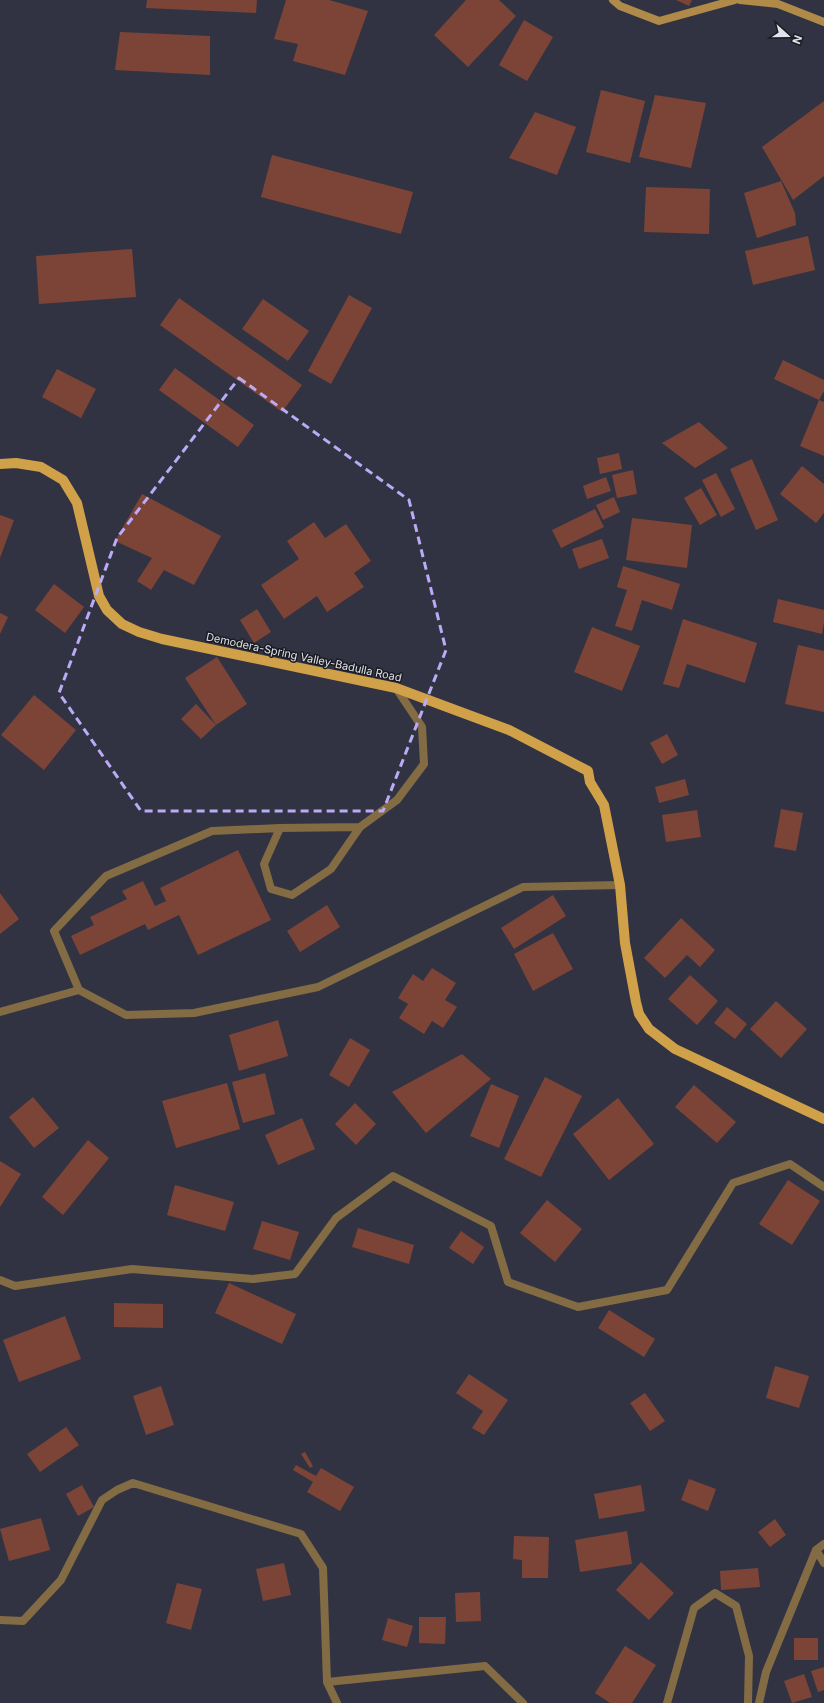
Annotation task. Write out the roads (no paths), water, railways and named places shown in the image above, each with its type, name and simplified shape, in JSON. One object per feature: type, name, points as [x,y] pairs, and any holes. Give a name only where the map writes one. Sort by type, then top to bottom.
[{"type":"main road","name":"Demodera-Spring Valley-Badulla Road","points":[[0,464],[16,463],[41,468],[64,480],[78,503],[99,596],[107,610],[122,624],[139,632],[162,639],[396,688],[509,730],[588,771],[590,782],[604,805],[620,885],[625,943],[636,1002],[640,1014],[649,1029],[675,1049],[824,1119]]},
{"type":"street","points":[[613,0],[620,6],[659,21],[735,0]]},
{"type":"street","points":[[740,0],[778,4],[824,22]]},
{"type":"street","points":[[280,828],[264,864],[271,889],[292,895],[331,869],[360,827],[396,800],[424,764],[422,728],[396,688]]},
{"type":"street","points":[[360,827],[212,831],[106,876],[54,931],[79,990],[126,1015],[194,1013],[318,987],[523,887],[620,885]]},
{"type":"street","points":[[0,1012],[79,990]]},
{"type":"street","points":[[0,1280],[15,1286],[132,1269],[253,1279],[295,1274],[336,1218],[393,1176],[491,1226],[508,1282],[578,1307],[667,1290],[733,1183],[790,1164],[824,1187]]},
{"type":"street","points":[[0,1620],[23,1621],[61,1580],[102,1500],[117,1490],[133,1483],[301,1534],[323,1568],[327,1682],[337,1703]]},
{"type":"street","points":[[759,1703],[766,1672],[816,1550],[824,1544]]},
{"type":"street","points":[[816,1550],[824,1563]]},
{"type":"street","points":[[667,1703],[694,1608],[715,1593],[736,1606],[749,1656],[748,1703]]},
{"type":"street","points":[[327,1682],[485,1666],[524,1703]]}]
